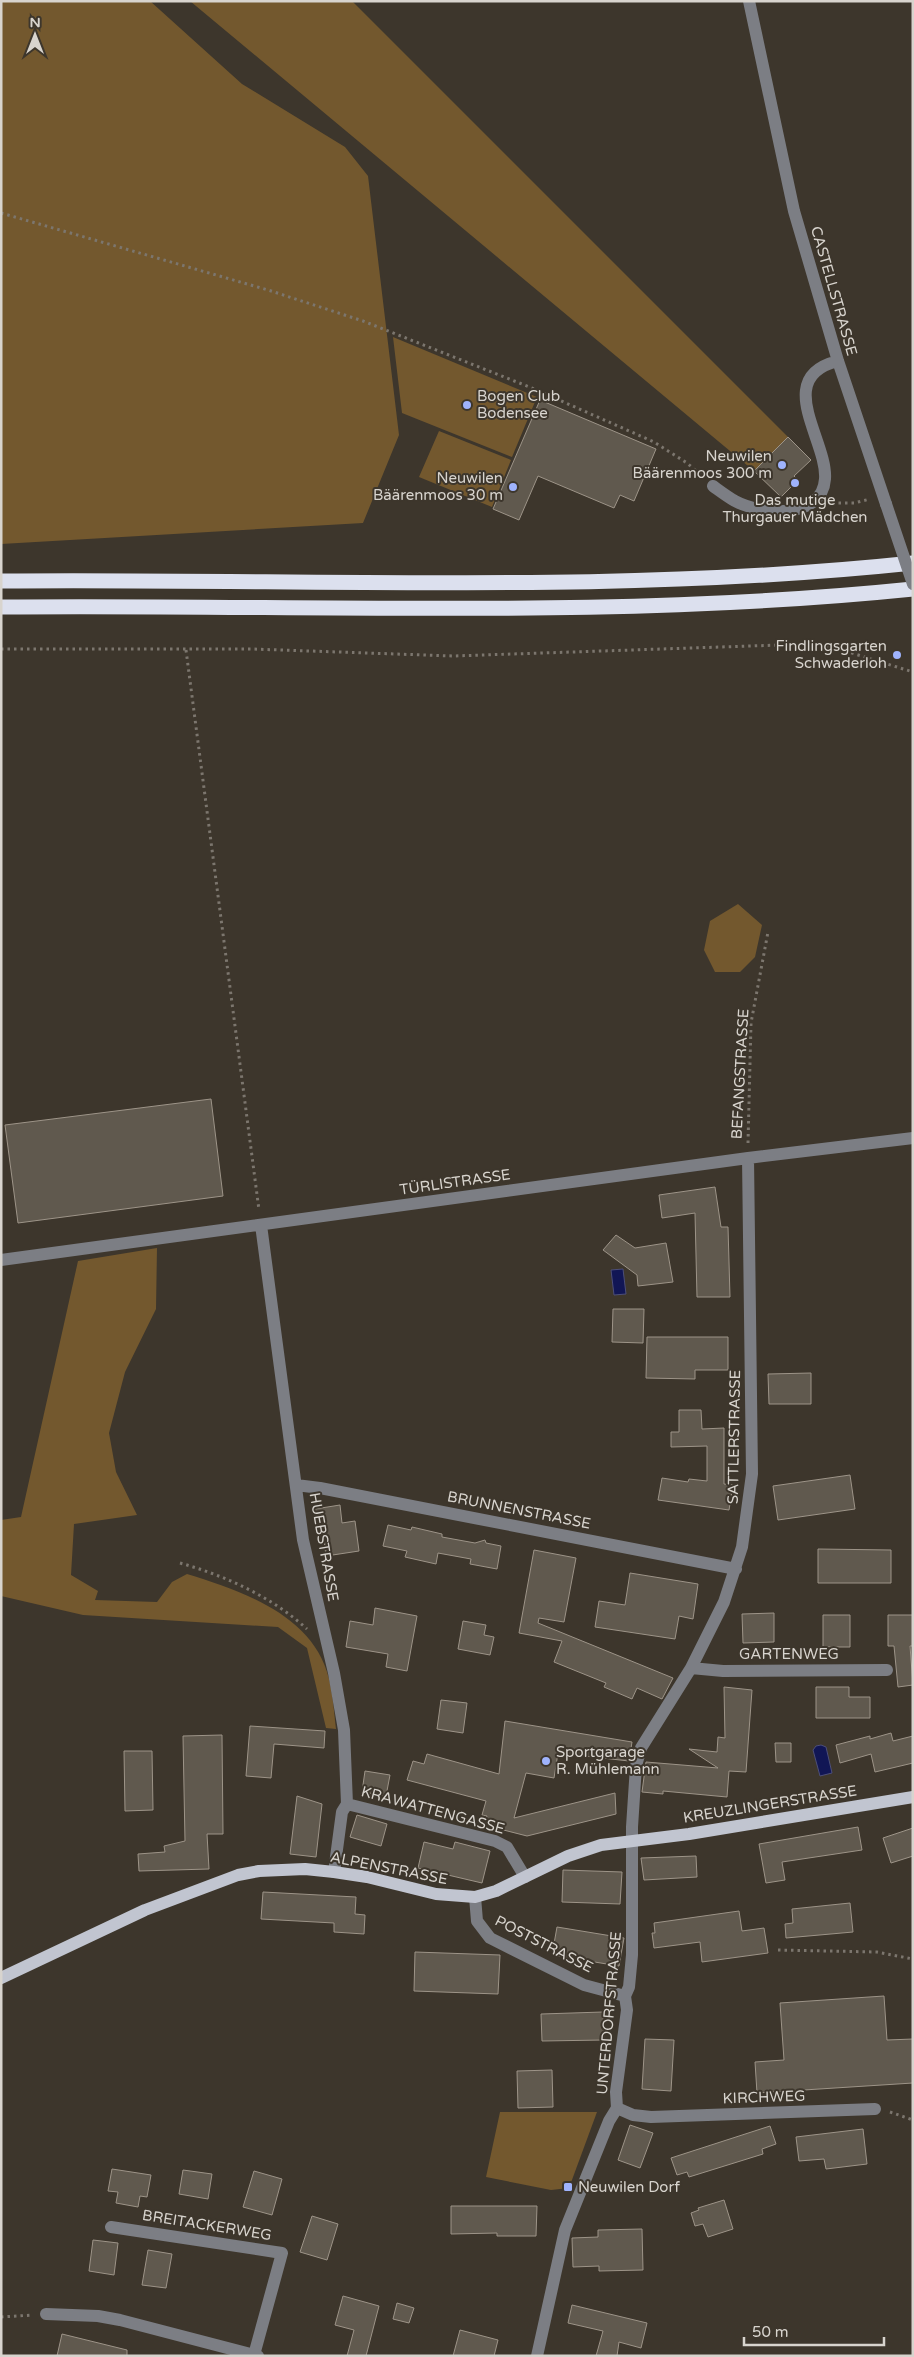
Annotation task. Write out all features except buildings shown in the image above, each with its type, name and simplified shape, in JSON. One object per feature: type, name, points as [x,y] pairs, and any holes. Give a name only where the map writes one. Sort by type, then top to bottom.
[{"type":"highway","points":[[1,581],[386,583],[592,581],[783,574],[913,563]]},
{"type":"highway","points":[[1,607],[568,608],[792,599],[913,589]]},
{"type":"main road","name":"KREUZLINGERSTRASSE","points":[[632,1839],[689,1834],[913,1797]]},
{"type":"main road","name":"ALPENSTRASSE","points":[[1,1978],[145,1910],[238,1875],[283,1869],[334,1872],[436,1894],[475,1897],[496,1891],[582,1850],[632,1839]]},
{"type":"street","name":"CASTELLSTRASSE","points":[[749,1],[794,211],[838,361],[913,584]]},
{"type":"street","points":[[713,486],[736,501],[769,510],[796,509],[817,499],[824,488],[825,474],[808,415],[805,394],[807,385],[820,368],[838,361]]},
{"type":"street","name":"TÜRLISTRASSE","points":[[1,1260],[748,1158],[913,1138]]},
{"type":"street","name":"SATTLERSTRASSE","points":[[632,1839],[633,1792],[638,1756],[691,1668],[712,1628],[736,1569],[747,1522],[752,1474],[748,1158]]},
{"type":"street","name":"HUEBSTRASSE","points":[[261,1225],[308,1568],[326,1638],[344,1730],[346,1804],[342,1812],[334,1872]]},
{"type":"street","name":"BRUNNENSTRASSE","points":[[296,1485],[320,1488],[736,1569]]},
{"type":"street","name":"GARTENWEG","points":[[691,1668],[722,1671],[887,1670]]},
{"type":"street","name":"KRAWATTENGASSE","points":[[346,1804],[495,1841],[507,1847],[525,1876]]},
{"type":"street","name":"UNTERDORFSTRASSE","points":[[537,2356],[565,2230],[609,2121],[617,2108],[616,2092],[627,2010],[625,1996],[629,1988],[632,1955],[632,1839]]},
{"type":"street","name":"POSTSTRASSE","points":[[475,1897],[477,1921],[490,1938],[584,1985],[625,1996]]},
{"type":"street","name":"KIRCHWEG","points":[[617,2108],[633,2115],[651,2117],[875,2109]]},
{"type":"street","name":"BREITACKERWEG","points":[[111,2227],[282,2252],[256,2355]]},
{"type":"street","points":[[46,2314],[91,2316],[120,2320],[256,2355]]},
{"type":"path","points":[[1,214],[268,290],[363,321],[532,388],[654,442],[687,463],[713,486]]},
{"type":"path","points":[[817,499],[837,505],[884,500]]},
{"type":"path","points":[[1,650],[252,649],[453,656],[810,644],[842,650],[913,672]]},
{"type":"path","points":[[186,650],[261,1225]]},
{"type":"path","name":"BEFANGSTRASSE","points":[[748,1158],[751,1022],[768,932]]},
{"type":"path","points":[[180,1563],[205,1570],[258,1594],[296,1619],[312,1633],[326,1638]]},
{"type":"path","points":[[778,1950],[877,1952],[913,1959]]},
{"type":"path","points":[[875,2109],[899,2114],[913,2120]]},
{"type":"path","points":[[1,2318],[46,2314]]},
{"type":"shaded area","points":[[1,1],[150,1],[242,84],[345,147],[368,176],[399,435],[363,523],[1,544]]},
{"type":"shaded area","points":[[190,1],[352,1],[788,437],[754,471]]},
{"type":"shaded area","name":"Bogen Club Bodensee","points":[[393,337],[537,397],[512,457],[402,413]]},
{"type":"shaded area","points":[[439,431],[511,460],[492,507],[419,477]]},
{"type":"shaded area","points":[[738,904],[762,925],[755,957],[740,972],[715,972],[704,950],[710,921]]},
{"type":"shaded area","points":[[157,1248],[156,1309],[125,1372],[109,1433],[116,1472],[137,1515],[74,1524],[71,1575],[98,1591],[95,1600],[157,1602],[172,1582],[187,1574],[230,1589],[273,1609],[292,1622],[308,1638],[321,1657],[329,1679],[336,1729],[326,1728],[307,1648],[278,1627],[83,1615],[1,1596],[1,1520],[21,1517],[78,1261]]},
{"type":"shaded area","points":[[623,1269],[626,1294],[614,1295],[611,1270]]},
{"type":"shaded area","points":[[816,1746],[826,1747],[832,1773],[820,1776],[813,1750]]},
{"type":"shaded area","points":[[500,2112],[597,2112],[569,2188],[551,2190],[486,2177]]},
{"type":"place","name":"Bogen Club Bodensee","points":[[467,405]]},
{"type":"place","name":"Neuwilen Bäärenmoos 300 m","points":[[782,465]]},
{"type":"place","name":"Das mutige Thurgauer Mädchen","points":[[795,483]]},
{"type":"place","name":"Neuwilen Bäärenmoos 30 m","points":[[513,487]]},
{"type":"place","name":"Findlingsgarten Schwaderloh","points":[[897,655]]},
{"type":"place","name":"Sportgarage R. Mühlemann","points":[[546,1761]]},
{"type":"place","name":"Neuwilen Dorf","points":[[568,2187]]}]
